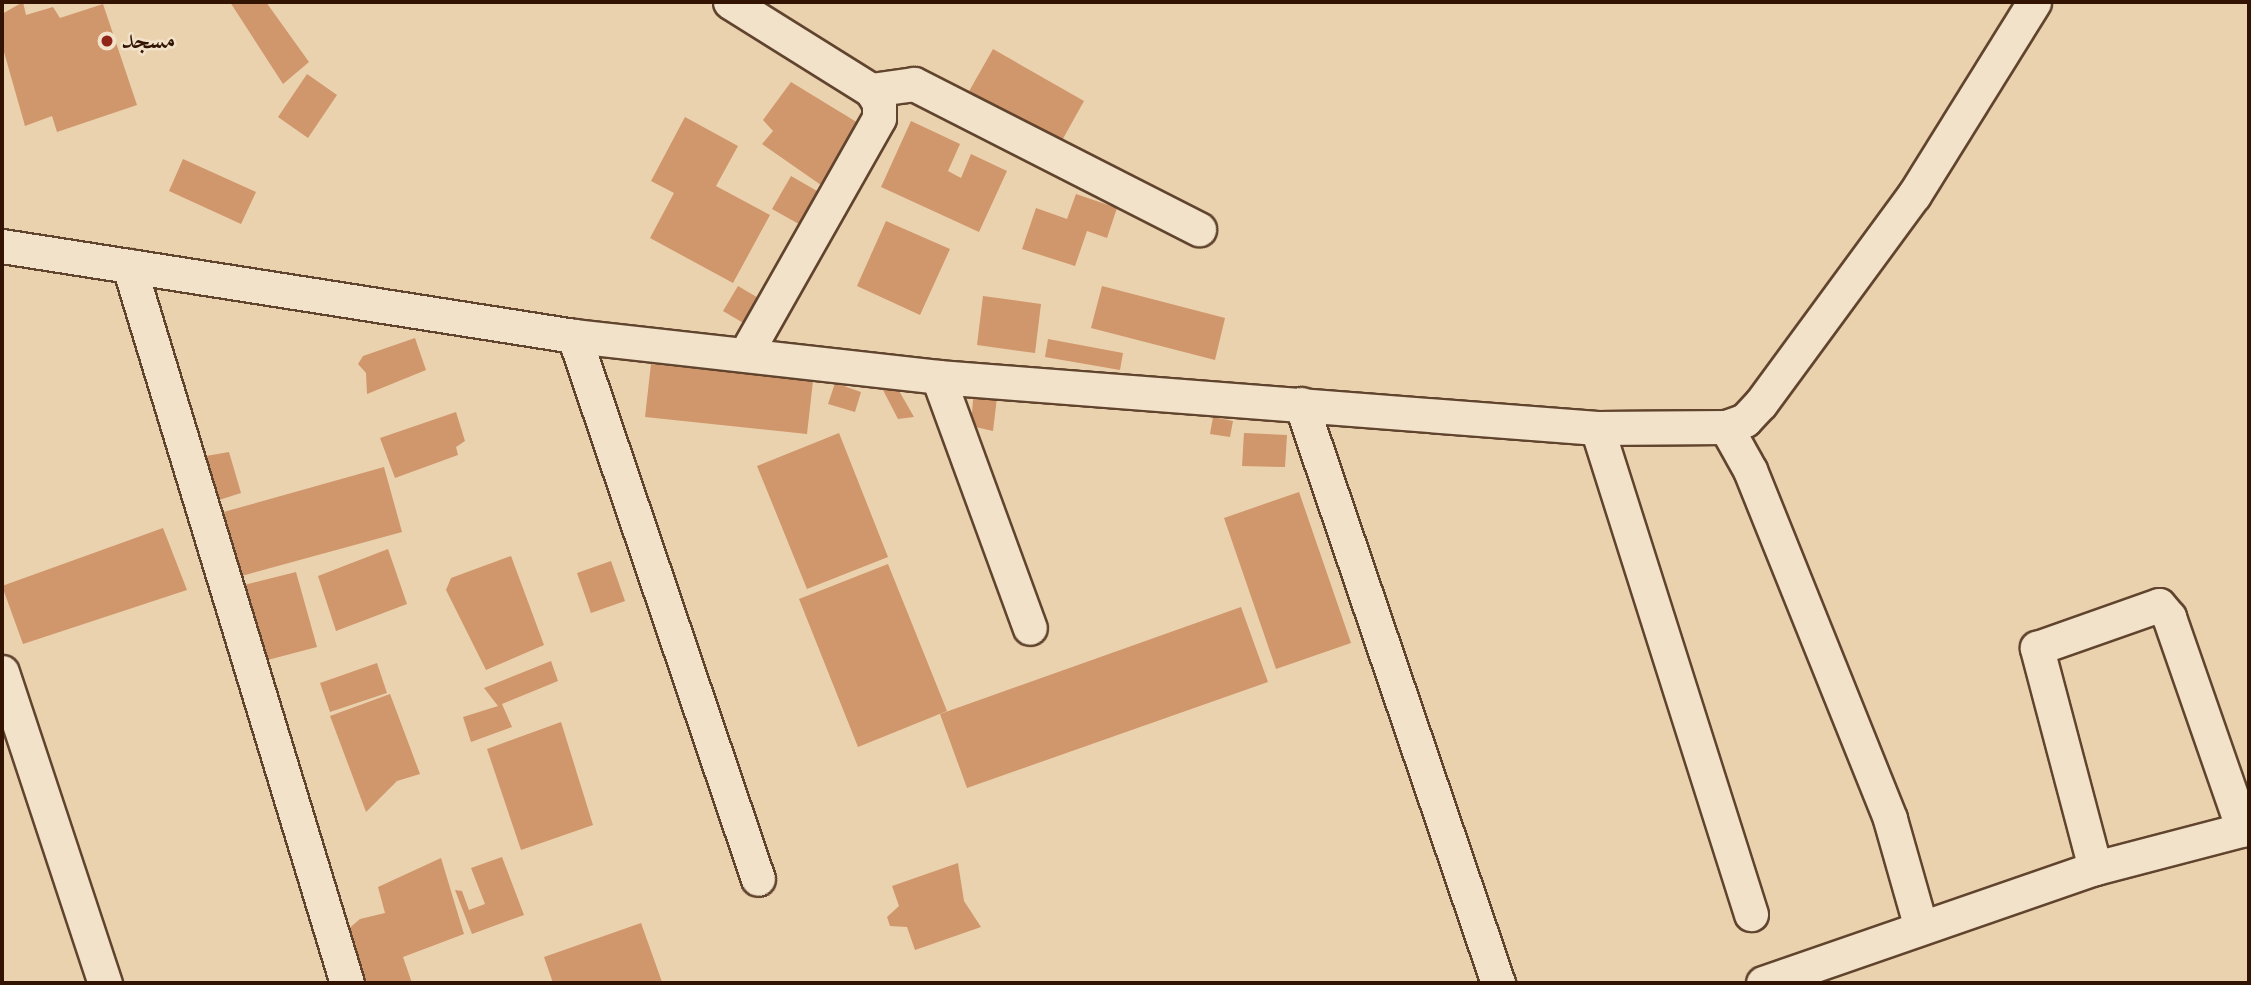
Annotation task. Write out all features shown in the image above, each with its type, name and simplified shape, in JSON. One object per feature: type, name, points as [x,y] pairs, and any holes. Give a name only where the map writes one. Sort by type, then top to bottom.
[{"type":"street","points":[[730,2],[871,90],[914,84],[1199,229]]},
{"type":"street","points":[[2,246],[574,336],[938,377],[1597,428],[1726,427],[1745,420],[1761,404],[1913,195],[2034,2]]},
{"type":"street","points":[[745,355],[880,118],[871,90]]},
{"type":"street","points":[[129,265],[347,983]]},
{"type":"street","points":[[574,336],[758,880]]},
{"type":"street","points":[[938,377],[1030,628]]},
{"type":"street","points":[[1301,404],[1498,983]]},
{"type":"street","points":[[1726,427],[1750,470],[1890,819],[1922,928]]},
{"type":"street","points":[[1597,428],[1751,914]]},
{"type":"street","points":[[1763,983],[2095,868],[2246,829],[2169,617],[2159,605],[2037,648],[2095,868]]},
{"type":"street","points":[[2,672],[105,983]]},
{"type":"street","points":[[2,744],[81,983]]},
{"type":"building","points":[[23,2],[26,15],[53,7],[60,18],[103,4],[137,105],[57,132],[52,116],[25,126],[2,45],[2,14]]},
{"type":"building","points":[[230,2],[266,2],[309,62],[283,84]]},
{"type":"building","points":[[993,49],[1084,101],[1055,153],[963,102]]},
{"type":"building","points":[[307,74],[337,95],[308,138],[278,117]]},
{"type":"building","points":[[791,82],[868,129],[831,192],[762,144],[773,131],[763,120]]},
{"type":"building","points":[[685,117],[738,146],[716,186],[770,215],[733,283],[650,238],[674,193],[651,181]]},
{"type":"building","points":[[911,121],[960,144],[948,171],[961,178],[971,154],[1007,171],[979,232],[881,187]]},
{"type":"building","points":[[183,159],[256,192],[241,224],[169,191]]},
{"type":"building","points":[[791,176],[824,195],[806,228],[772,209]]},
{"type":"building","points":[[1076,194],[1117,208],[1107,238],[1087,231],[1075,266],[1022,249],[1036,208],[1067,219]]},
{"type":"building","points":[[886,221],[950,249],[920,315],[857,286]]},
{"type":"building","points":[[738,286],[760,299],[745,324],[723,311]]},
{"type":"building","points":[[1102,286],[1225,318],[1215,360],[1091,328]]},
{"type":"building","points":[[983,296],[1041,304],[1035,353],[977,345]]},
{"type":"building","points":[[415,338],[426,370],[367,394],[366,373],[358,364],[363,356]]},
{"type":"building","points":[[1048,339],[1123,353],[1120,370],[1045,357]]},
{"type":"building","points":[[651,364],[813,381],[807,434],[645,417]]},
{"type":"building","points":[[835,383],[861,392],[855,412],[828,404]]},
{"type":"building","points":[[974,387],[998,389],[993,431],[971,426]]},
{"type":"building","points":[[898,389],[914,417],[898,419],[883,390]]},
{"type":"building","points":[[456,412],[465,441],[456,447],[458,455],[395,478],[380,438]]},
{"type":"building","points":[[1213,417],[1233,421],[1230,437],[1210,434]]},
{"type":"building","points":[[839,433],[888,557],[807,589],[757,466]]},
{"type":"building","points":[[1244,433],[1287,435],[1285,467],[1242,466]]},
{"type":"building","points":[[229,452],[241,493],[219,500],[206,456]]},
{"type":"building","points":[[384,467],[402,532],[238,577],[220,513]]},
{"type":"building","points":[[1299,492],[1351,643],[1276,669],[1224,518]]},
{"type":"building","points":[[163,528],[187,590],[23,644],[2,586]]},
{"type":"building","points":[[388,549],[407,604],[336,631],[318,576]]},
{"type":"building","points":[[511,556],[544,645],[486,670],[446,590],[451,578]]},
{"type":"building","points":[[611,561],[625,601],[591,613],[577,573]]},
{"type":"building","points":[[888,564],[947,711],[858,747],[799,599]]},
{"type":"building","points":[[296,572],[317,647],[260,662],[240,586]]},
{"type":"building","points":[[1241,607],[1268,682],[967,788],[940,714]]},
{"type":"building","points":[[551,661],[558,681],[502,704],[512,727],[471,742],[463,717],[498,706],[484,688]]},
{"type":"building","points":[[377,663],[387,693],[330,712],[320,683]]},
{"type":"building","points":[[390,694],[420,774],[397,781],[366,812],[330,716]]},
{"type":"building","points":[[561,722],[593,825],[521,850],[487,749]]},
{"type":"building","points":[[502,857],[524,915],[472,934],[455,890],[462,891],[469,910],[485,904],[471,868]]},
{"type":"building","points":[[441,858],[464,934],[403,957],[412,983],[360,983],[340,936],[360,919],[385,913],[378,887]]},
{"type":"building","points":[[958,863],[964,901],[981,927],[915,950],[907,927],[890,926],[887,917],[899,906],[892,886]]},
{"type":"building","points":[[641,923],[662,982],[553,983],[544,957]]},
{"type":"place","name":"مسجد","points":[[107,41]]}]
